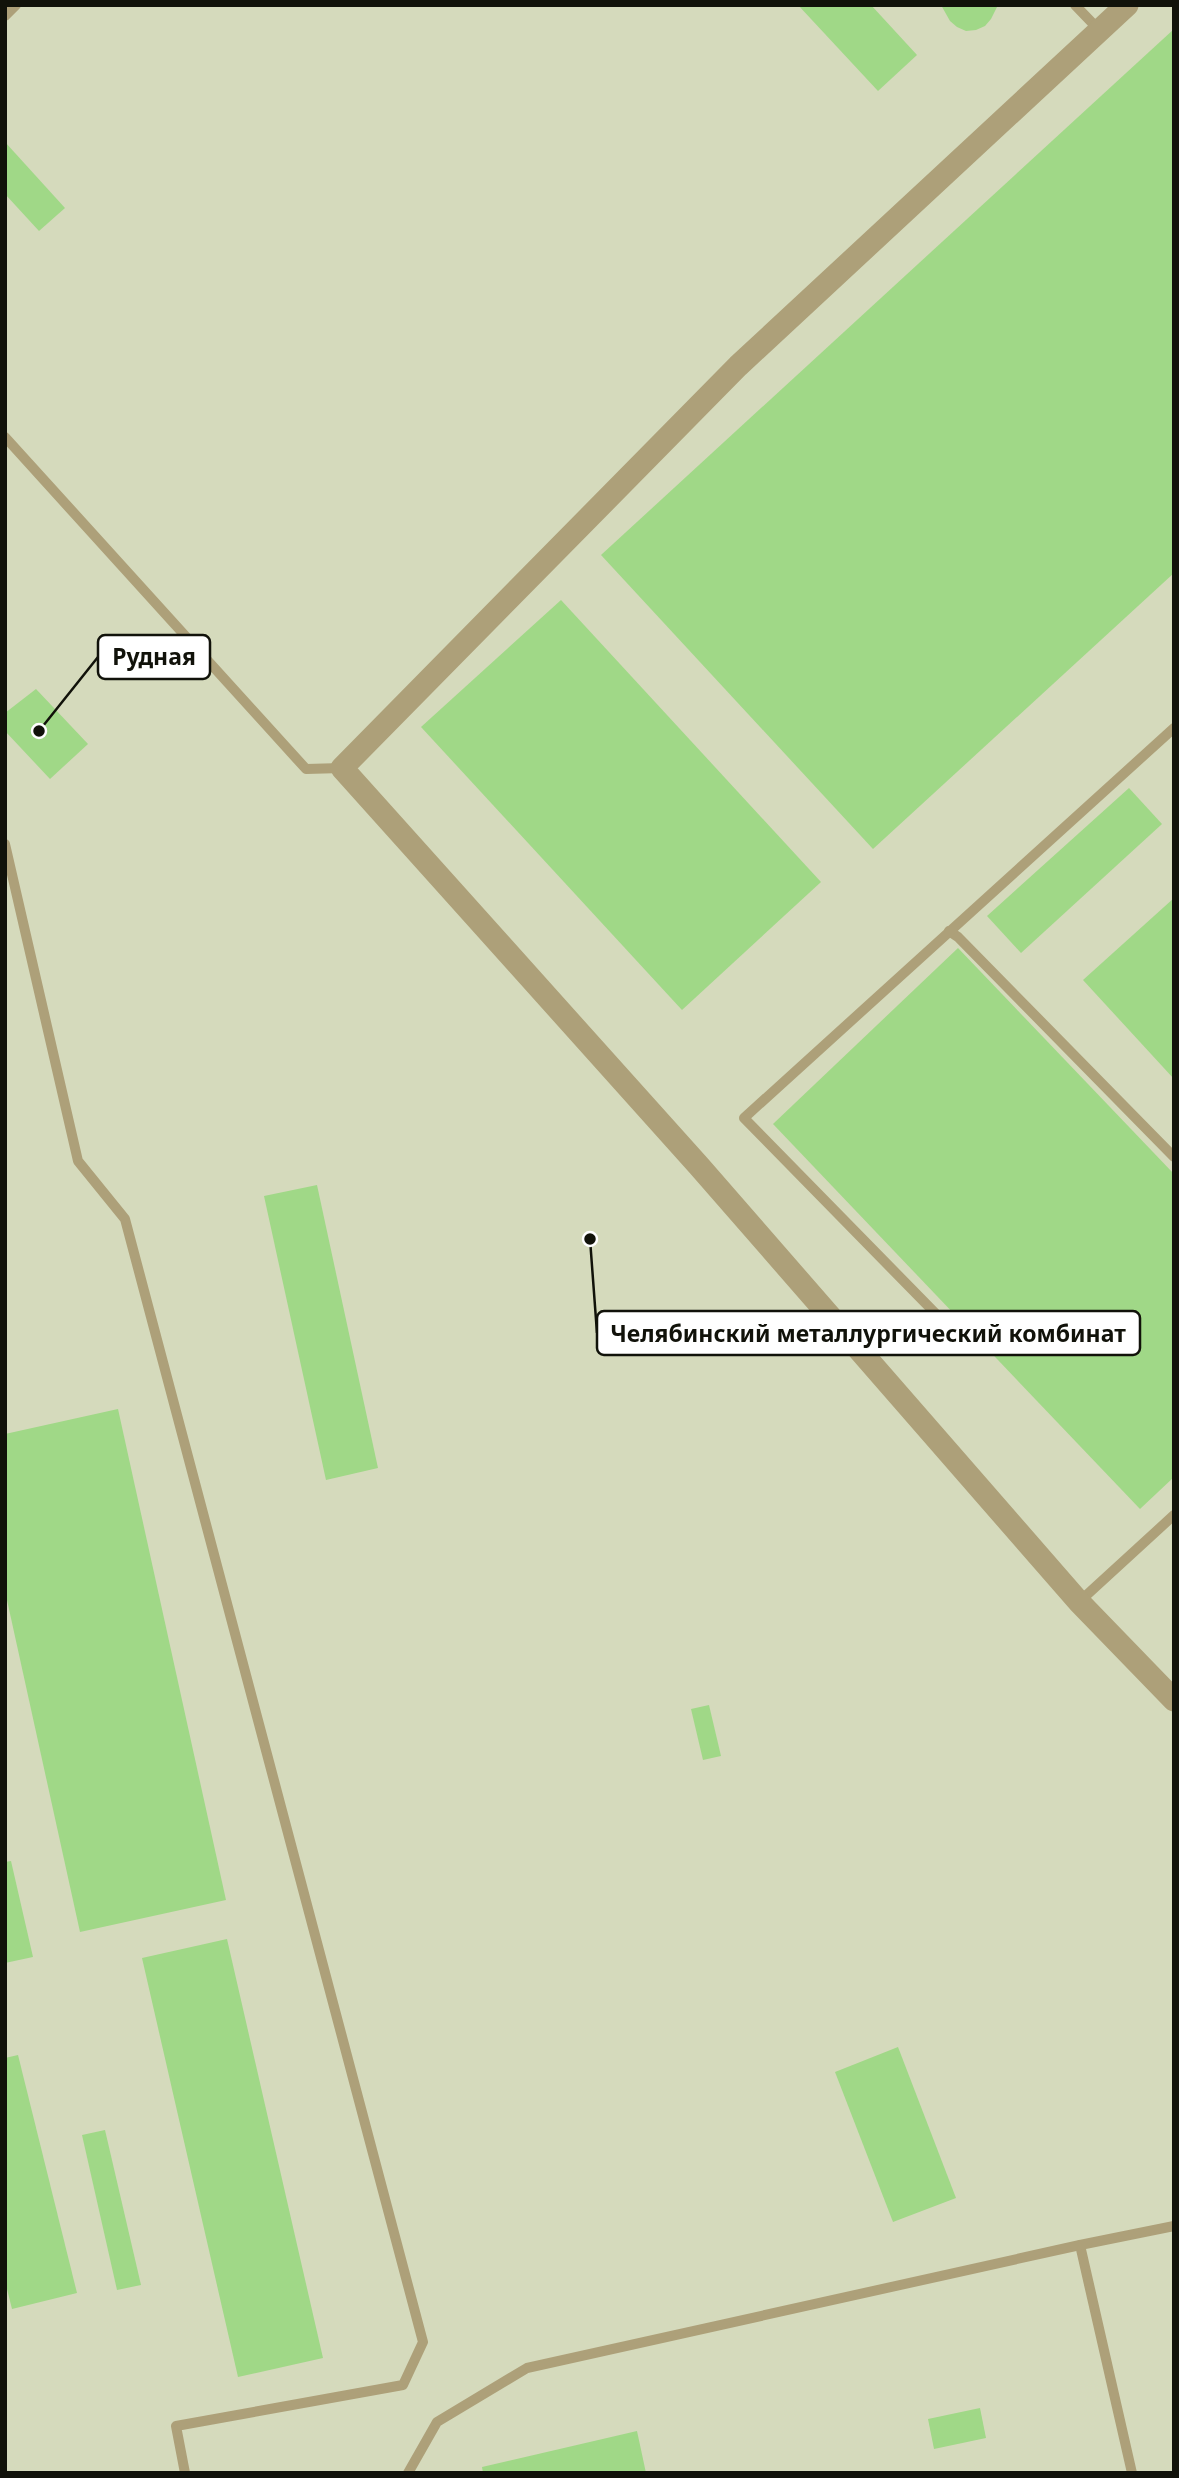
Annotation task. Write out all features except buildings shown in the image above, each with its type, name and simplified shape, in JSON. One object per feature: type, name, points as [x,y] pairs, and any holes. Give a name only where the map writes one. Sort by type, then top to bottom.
[{"type":"street","points":[[1127,5],[738,366],[342,768],[699,1166],[1079,1602],[1174,1700]]},
{"type":"lane","points":[[5,16],[16,5]]},
{"type":"lane","points":[[1075,5],[1100,31]]},
{"type":"lane","points":[[5,437],[306,769],[342,768]]},
{"type":"lane","points":[[939,1317],[744,1118],[1174,728]]},
{"type":"lane","points":[[5,844],[78,1161],[125,1219],[423,2342],[403,2385],[176,2426],[185,2473]]},
{"type":"lane","points":[[949,931],[967,946],[1174,1157]]},
{"type":"lane","points":[[1079,1602],[1174,1515]]},
{"type":"lane","points":[[408,2473],[436,2421],[527,2368],[1174,2226]]},
{"type":"lane","points":[[1080,2245],[1132,2473]]},
{"type":"shaded area","points":[[5,5],[1174,5],[1174,2473],[5,2473]]},
{"type":"place","name":"Рудная","points":[[39,731]]},
{"type":"place","name":"Челябинский металлургический комбинат","points":[[590,1239]]}]
